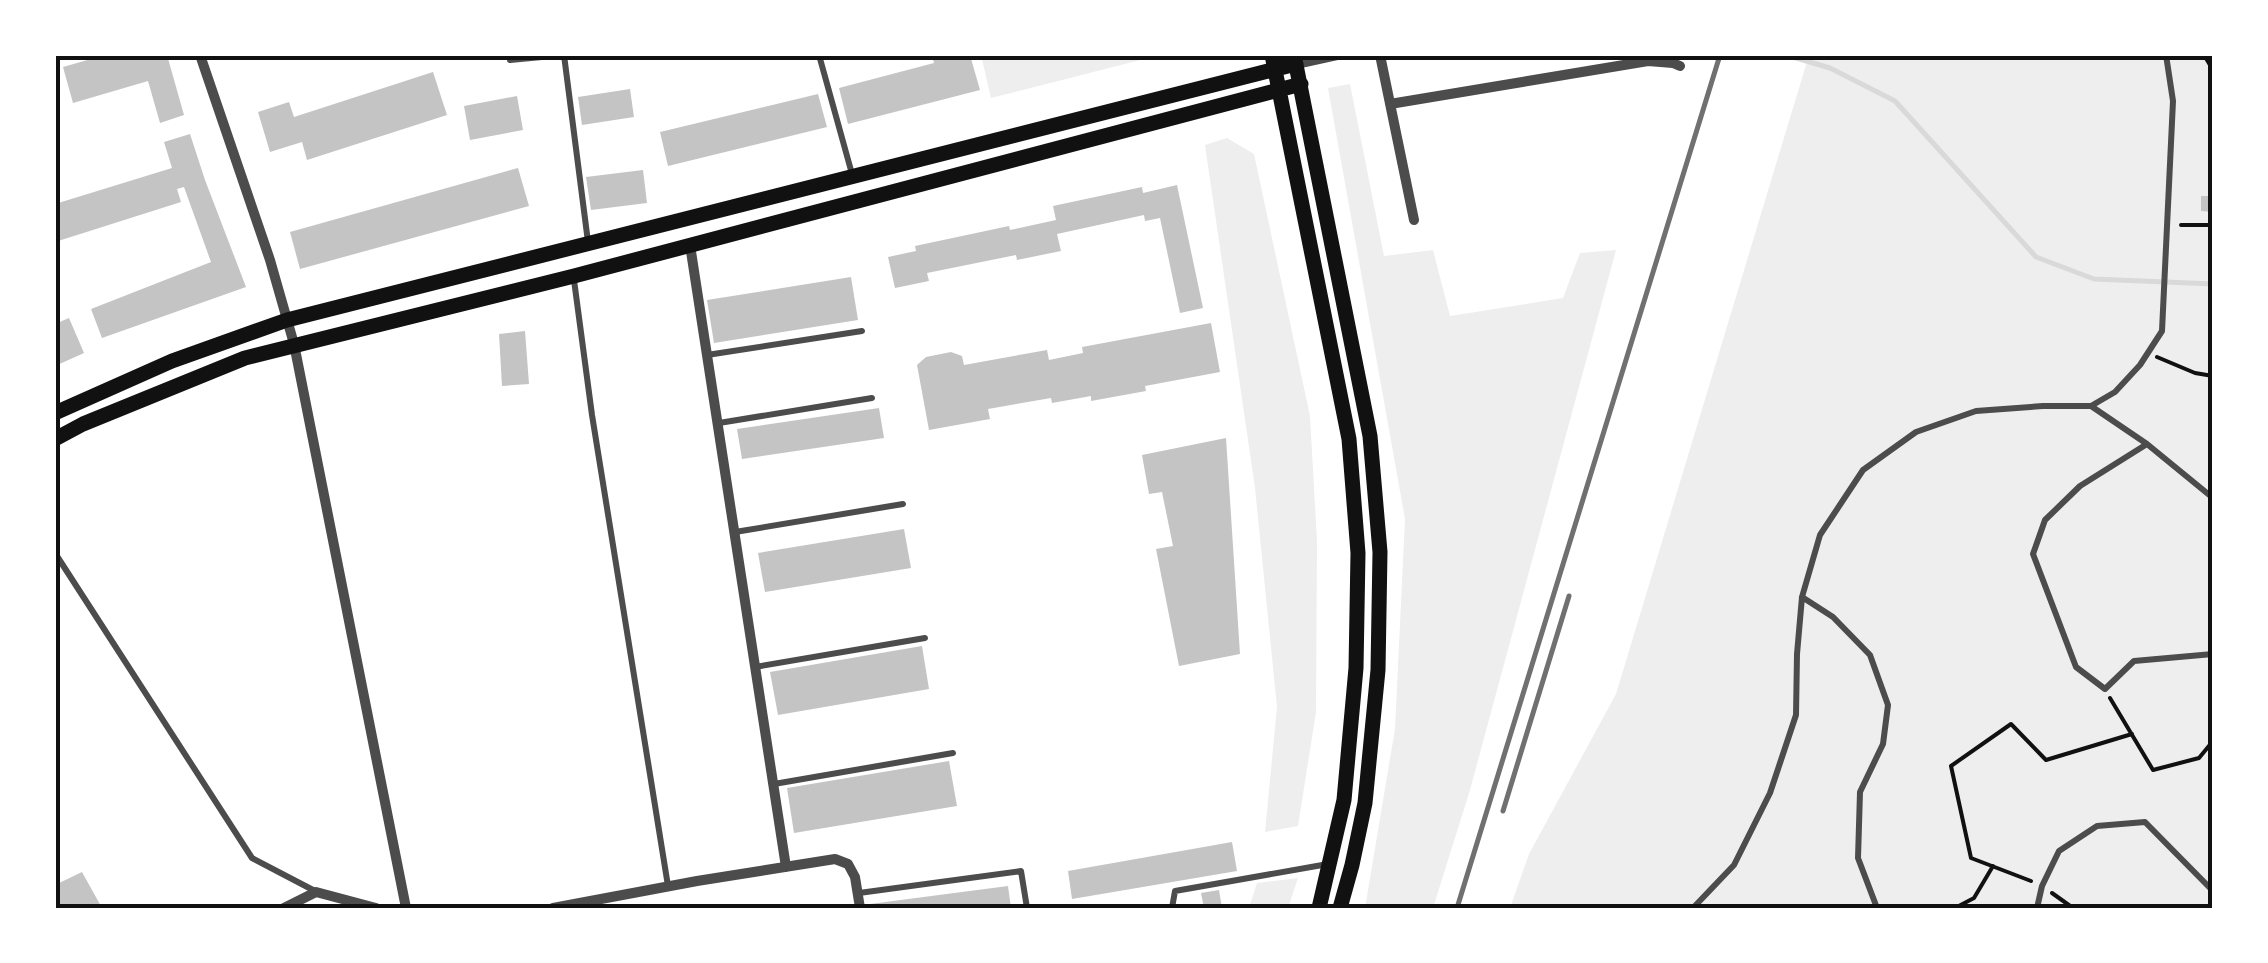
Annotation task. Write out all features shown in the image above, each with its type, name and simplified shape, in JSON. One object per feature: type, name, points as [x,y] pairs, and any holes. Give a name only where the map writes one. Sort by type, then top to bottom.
[{"type":"main road","points":[[55,413],[172,361],[287,320],[1295,59],[1370,436],[1380,552],[1378,670],[1365,803],[1340,908]]},
{"type":"main road","points":[[1274,62],[1349,439],[1358,553],[1356,668],[1344,800],[1318,908]]},
{"type":"main road","points":[[55,438],[245,358],[294,344],[574,276],[1301,84]]},
{"type":"street","points":[[200,55],[270,260],[294,344],[406,908]]},
{"type":"street","points":[[1295,59],[1337,55]]},
{"type":"street","points":[[1380,55],[1414,220]]},
{"type":"street","points":[[1390,104],[1648,61],[1680,66]]},
{"type":"street","points":[[690,245],[786,867]]},
{"type":"street","points":[[553,908],[834,859],[848,864],[855,876],[860,908]]},
{"type":"street","points":[[284,908],[316,892],[376,908]]},
{"type":"lane","points":[[510,55],[510,60],[563,55],[588,243]]},
{"type":"lane","points":[[819,55],[852,176]]},
{"type":"lane","points":[[1693,908],[1734,865],[1770,793],[1796,715],[1802,597],[1820,535],[1863,470],[1916,432],[1976,410],[2091,406],[2115,392],[2140,366],[2162,331],[2173,101],[2166,55]]},
{"type":"lane","points":[[574,276],[595,434],[668,886]]},
{"type":"lane","points":[[706,355],[862,332]]},
{"type":"lane","points":[[718,424],[872,398]]},
{"type":"lane","points":[[2091,406],[2147,444],[2213,498]]},
{"type":"lane","points":[[2147,444],[2080,486],[2044,520],[2033,554],[2076,666],[2104,689],[2134,661],[2213,654]]},
{"type":"lane","points":[[734,532],[903,504]]},
{"type":"lane","points":[[55,554],[252,858],[316,892]]},
{"type":"lane","points":[[1802,597],[1833,617],[1870,655],[1888,705],[1883,744],[1860,792],[1858,858],[1877,908]]},
{"type":"lane","points":[[755,667],[926,638]]},
{"type":"lane","points":[[774,784],[953,753]]},
{"type":"lane","points":[[2037,908],[2042,886],[2059,851],[2097,826],[2145,822],[2213,891]]},
{"type":"lane","points":[[1172,908],[1175,891],[1330,863]]},
{"type":"lane","points":[[858,893],[1021,871],[1027,908]]},
{"type":"path","points":[[2204,55],[2213,70]]},
{"type":"path","points":[[2166,224],[2213,225]]},
{"type":"path","points":[[2148,353],[2195,373],[2213,376]]},
{"type":"path","points":[[2104,689],[2153,770],[2199,758],[2213,741]]},
{"type":"path","points":[[2073,908],[2042,886],[1972,858],[1951,766],[2011,724],[2046,760],[2132,734]]},
{"type":"path","points":[[1955,908],[1974,898],[1993,866]]},
{"type":"shaded area","points":[[981,55],[1160,55],[991,98]]},
{"type":"shaded area","points":[[1809,55],[2213,55],[2213,908],[1510,908],[1529,854],[1616,694]]},
{"type":"shaded area","points":[[1350,84],[1384,256],[1433,250],[1450,316],[1563,298],[1580,253],[1616,250],[1470,790],[1433,908],[1365,908],[1395,729],[1405,519],[1328,88]]},
{"type":"shaded area","points":[[1227,138],[1254,154],[1310,416],[1317,541],[1316,712],[1298,826],[1265,832],[1277,707],[1255,488],[1205,145]]},
{"type":"shaded area","points":[[1298,878],[1288,908],[1249,908],[1257,883]]},
{"type":"building","points":[[105,55],[167,55],[184,115],[160,123],[148,81],[73,103],[63,67]]},
{"type":"building","points":[[932,55],[970,55],[980,90],[848,124],[839,88],[934,63]]},
{"type":"building","points":[[433,72],[447,115],[307,160],[302,142],[270,152],[258,112],[289,102],[294,117]]},
{"type":"building","points":[[630,89],[634,117],[582,125],[578,97]]},
{"type":"building","points":[[818,94],[827,127],[668,166],[660,132]]},
{"type":"building","points":[[517,96],[523,130],[470,140],[464,106]]},
{"type":"building","points":[[190,134],[246,287],[102,338],[91,309],[211,262],[184,187],[177,189],[181,202],[55,242],[55,204],[172,168],[164,142]]},
{"type":"building","points":[[518,168],[529,206],[300,269],[290,232]]},
{"type":"building","points":[[643,170],[647,203],[591,210],[586,177]]},
{"type":"building","points":[[1177,185],[1203,308],[1180,313],[1160,218],[1145,221],[1144,215],[1057,234],[1061,251],[1017,260],[1016,255],[927,273],[929,281],[895,288],[888,257],[916,251],[915,246],[1056,220],[1053,206],[1142,187],[1143,193]]},
{"type":"building","points":[[2201,196],[2213,196],[2213,212],[2201,211]]},
{"type":"building","points":[[851,277],[858,320],[714,343],[707,300]]},
{"type":"building","points":[[69,318],[84,353],[55,366],[55,324]]},
{"type":"building","points":[[1211,323],[1220,372],[1091,401],[1091,396],[1052,403],[1051,398],[988,409],[990,419],[929,430],[917,365],[926,357],[951,352],[962,356],[964,365],[1047,350],[1049,360],[1083,353],[1082,347]]},
{"type":"building","points":[[525,331],[529,384],[502,386],[499,334]]},
{"type":"building","points":[[879,408],[884,438],[742,459],[737,429]]},
{"type":"building","points":[[1226,438],[1240,654],[1179,666],[1156,549],[1173,546],[1162,492],[1149,494],[1142,455]]},
{"type":"building","points":[[904,529],[911,568],[765,592],[758,553]]},
{"type":"building","points":[[922,646],[929,689],[778,715],[770,672]]},
{"type":"building","points":[[949,761],[957,806],[794,833],[787,788]]},
{"type":"building","points":[[1232,842],[1237,871],[1072,899],[1068,871]]},
{"type":"building","points":[[82,872],[102,908],[55,908],[55,885]]},
{"type":"building","points":[[1008,886],[1011,908],[871,908],[870,904]]},
{"type":"building","points":[[1219,890],[1222,908],[1204,908],[1201,893]]},
{"type":"waterway","points":[[1786,55],[1830,68],[1895,101],[2036,257],[2094,279],[2213,284]]},
{"type":"railway","points":[[1457,908],[1720,55]]},
{"type":"railway","points":[[1503,811],[1569,596]]}]
